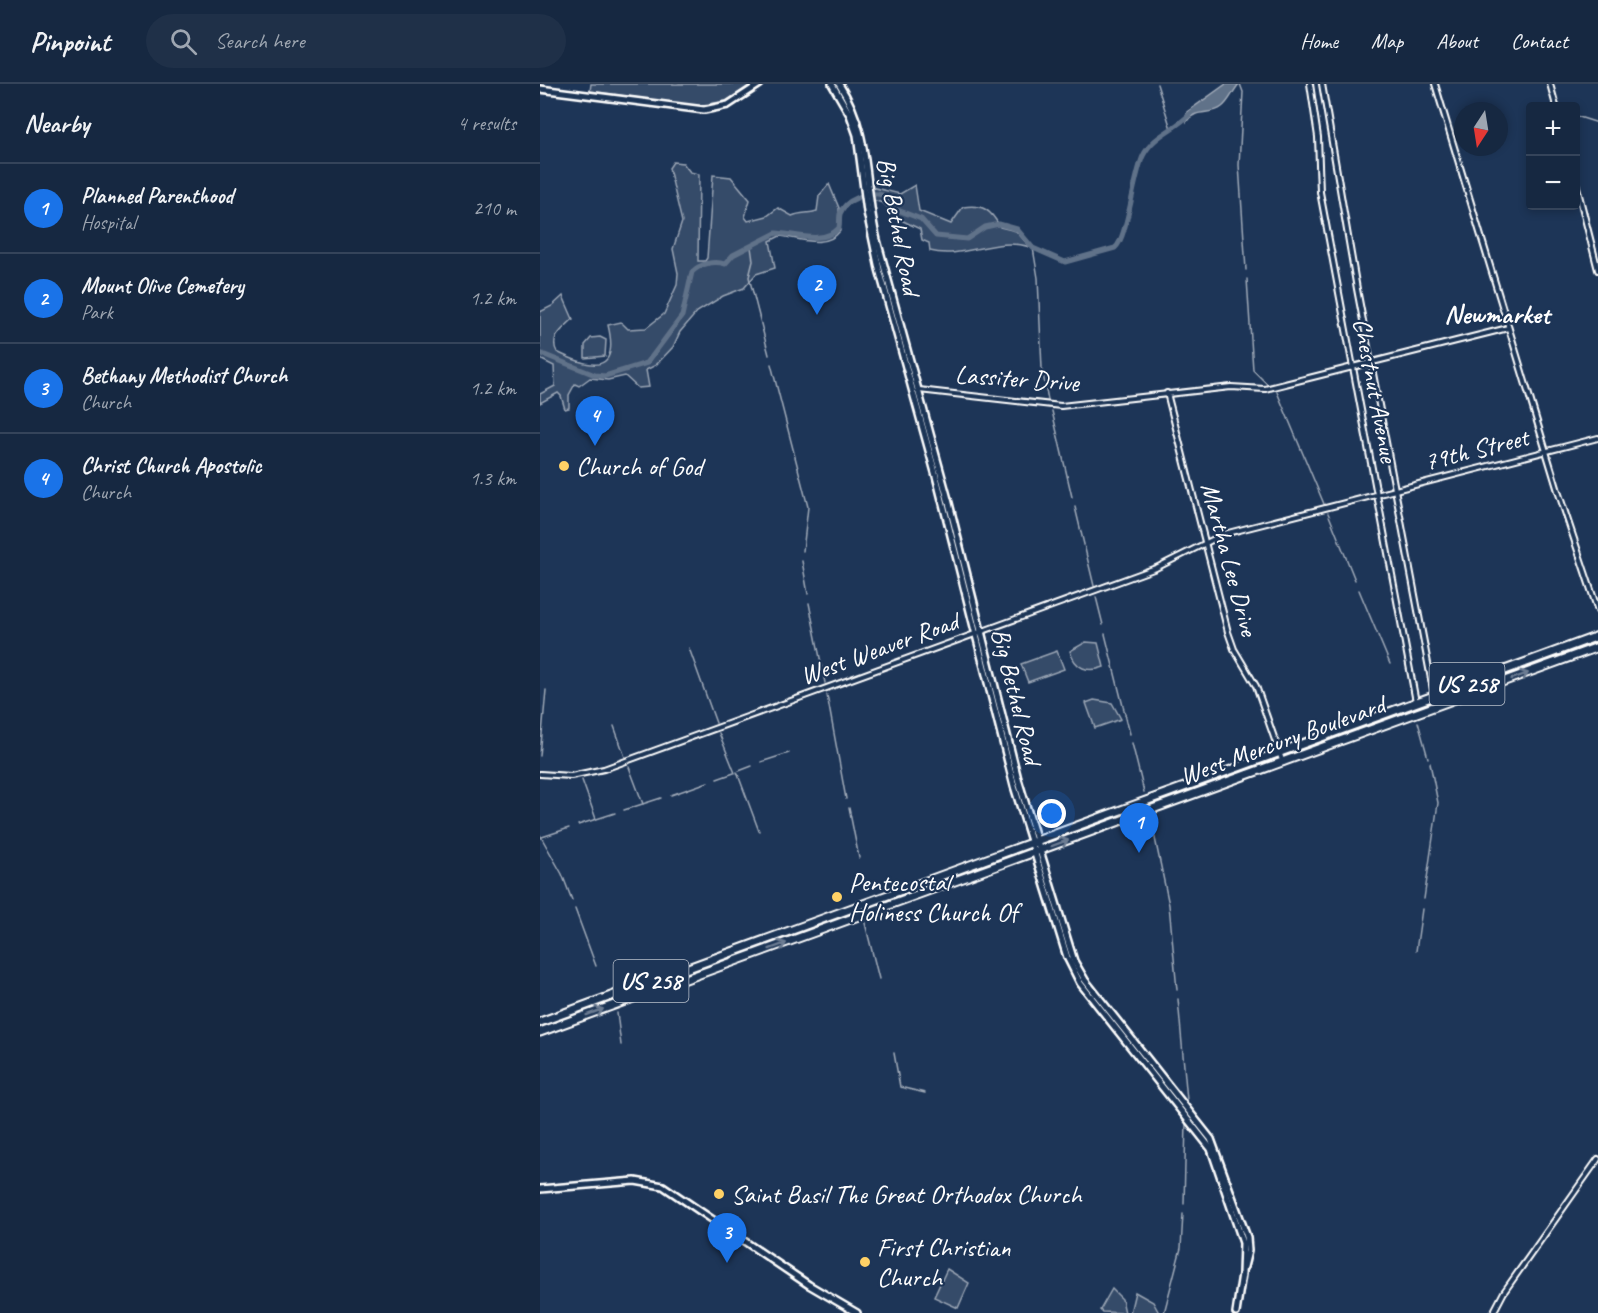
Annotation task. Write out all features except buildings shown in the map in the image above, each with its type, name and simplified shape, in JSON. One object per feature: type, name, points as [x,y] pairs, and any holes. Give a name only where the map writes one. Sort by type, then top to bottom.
[{"type":"highway","name":"West Mercury Boulevard","points":[[540,1022],[1598,636]]},
{"type":"highway","name":"West Mercury Boulevard","points":[[540,1032],[1598,647]]},
{"type":"highway","points":[[1441,704],[1441,699],[1466,684]]},
{"type":"highway","points":[[1411,715],[1418,708],[1433,702],[1434,696]]},
{"type":"main road","points":[[540,89],[704,110],[728,105],[760,84]]},
{"type":"main road","name":"Big Bethel Road","points":[[832,84],[855,126],[868,202],[915,390],[1034,841],[1078,971],[1204,1130],[1217,1158],[1242,1240],[1242,1274],[1236,1313]]},
{"type":"main road","name":"Big Bethel Road","points":[[839,84],[853,107],[861,130],[866,191]]},
{"type":"main road","name":"Big Bethel Road","points":[[1038,851],[1069,962],[1077,977],[1201,1132],[1217,1158]]},
{"type":"main road","points":[[1048,916],[1051,912],[1051,903]]},
{"type":"main road","points":[[540,1189],[635,1182],[663,1186],[809,1285],[857,1313]]},
{"type":"street","name":"Chestnut Avenue","points":[[1310,84],[1318,137],[1320,192],[1416,702]]},
{"type":"street","name":"Chestnut Avenue","points":[[1322,84],[1370,363],[1434,696]]},
{"type":"street","points":[[1435,84],[1546,451],[1598,611]]},
{"type":"street","points":[[1550,84],[1555,102]]},
{"type":"street","points":[[1580,202],[1598,270]]},
{"type":"street","name":"Lassiter Drive","points":[[915,390],[1060,406],[1235,387],[1269,389],[1508,328]]},
{"type":"street","name":"Martha Lee Drive","points":[[1167,393],[1204,542],[1234,649],[1256,686],[1283,762]]},
{"type":"street","name":"79th Street","points":[[1224,534],[1598,438]]},
{"type":"street","name":"West Weaver Road","points":[[540,774],[571,776],[604,769],[1156,568],[1224,534]]},
{"type":"street","points":[[1493,1313],[1504,1292],[1598,1159]]},
{"type":"shaded area","points":[[591,84],[752,84],[726,101],[697,106],[590,91]]},
{"type":"shaded area","points":[[1226,84],[1239,84],[1224,105],[1218,110],[1199,113],[1187,121],[1187,112]]},
{"type":"shaded area","points":[[673,162],[683,163],[690,172],[699,174],[698,261],[705,261],[707,258],[713,175],[731,177],[750,200],[745,217],[748,221],[767,216],[778,208],[792,216],[817,211],[819,196],[829,184],[839,208],[840,231],[834,237],[820,241],[780,236],[770,241],[775,268],[756,274],[744,288],[723,296],[697,312],[680,332],[673,347],[656,365],[646,370],[649,387],[638,388],[625,376],[608,380],[590,378],[579,386],[575,384],[569,395],[569,408],[565,409],[558,393],[540,403],[540,394],[555,386],[554,366],[540,359],[540,312],[552,306],[563,296],[573,319],[556,338],[557,352],[591,364],[600,364],[610,353],[611,341],[608,325],[621,322],[628,329],[646,328],[664,314],[677,285],[678,273],[673,249],[682,222],[669,168]]},
{"type":"shaded area","points":[[915,185],[919,211],[951,224],[963,207],[976,206],[990,212],[1000,227],[1016,231],[1030,247],[1005,244],[955,253],[930,251],[929,243],[922,240],[920,229],[901,220],[883,203],[872,200],[871,187],[900,194]]},
{"type":"shaded area","points":[[600,337],[606,340],[605,356],[585,358],[585,345],[591,338]]},
{"type":"shaded area","points":[[1086,642],[1098,643],[1104,667],[1093,670],[1083,668],[1075,662],[1070,651]]},
{"type":"shaded area","points":[[1057,651],[1064,669],[1028,682],[1021,664]]},
{"type":"shaded area","points":[[1094,700],[1112,703],[1121,719],[1095,728],[1086,703]]},
{"type":"shaded area","points":[[947,1269],[969,1283],[958,1308],[934,1297]]},
{"type":"shaded area","points":[[1112,1289],[1122,1299],[1125,1313],[1100,1310]]},
{"type":"shaded area","points":[[1135,1292],[1153,1302],[1159,1313],[1130,1313]]},
{"type":"waterway","points":[[1157,84],[1171,129]]},
{"type":"waterway","points":[[1240,84],[1243,92],[1239,165],[1246,270]]},
{"type":"waterway","points":[[540,353],[595,375],[605,376],[647,363],[682,316],[692,272],[695,269],[712,263],[725,264],[733,255],[776,233],[809,237],[833,233],[839,228],[840,214],[847,204],[864,195],[882,195],[895,209],[921,219],[936,236],[967,239],[985,227],[999,224],[1017,229],[1033,248],[1065,262],[1115,248],[1127,220],[1143,156],[1152,143],[1190,114]]},
{"type":"waterway","points":[[1580,117],[1598,123]]},
{"type":"waterway","points":[[751,247],[753,261],[749,277],[769,355]]},
{"type":"waterway","points":[[1033,248],[1038,278],[1042,369],[1048,400]]},
{"type":"waterway","points":[[1247,279],[1253,370],[1268,385]]},
{"type":"waterway","points":[[771,364],[808,507],[803,551]]},
{"type":"waterway","points":[[1277,392],[1324,504]]},
{"type":"waterway","points":[[1052,411],[1072,497]]},
{"type":"waterway","points":[[1075,507],[1094,586]]},
{"type":"waterway","points":[[1328,513],[1355,580]]},
{"type":"waterway","points":[[802,561],[808,594]]},
{"type":"waterway","points":[[1359,590],[1390,664]]},
{"type":"waterway","points":[[1096,597],[1103,625]]},
{"type":"waterway","points":[[809,603],[825,683]]},
{"type":"waterway","points":[[1105,634],[1130,734]]},
{"type":"waterway","points":[[689,648],[716,723]]},
{"type":"waterway","points":[[540,756],[546,690]]},
{"type":"waterway","points":[[827,695],[846,799]]},
{"type":"waterway","points":[[1418,722],[1428,758]]},
{"type":"waterway","points":[[614,726],[625,757]]},
{"type":"waterway","points":[[719,733],[735,773]]},
{"type":"waterway","points":[[1132,743],[1144,792]]},
{"type":"waterway","points":[[761,762],[789,753]]},
{"type":"waterway","points":[[1424,899],[1438,803],[1430,763]]},
{"type":"waterway","points":[[739,771],[752,766]]},
{"type":"waterway","points":[[629,767],[643,804]]},
{"type":"waterway","points":[[737,772],[759,831]]},
{"type":"waterway","points":[[717,779],[734,773]]},
{"type":"waterway","points":[[582,780],[596,819]]},
{"type":"waterway","points":[[671,795],[708,782]]},
{"type":"waterway","points":[[624,810],[661,798]]},
{"type":"waterway","points":[[849,808],[859,858]]},
{"type":"waterway","points":[[578,825],[615,813]]},
{"type":"waterway","points":[[1151,819],[1169,905],[1177,990]]},
{"type":"waterway","points":[[542,837],[569,828]]},
{"type":"waterway","points":[[540,835],[562,874],[572,900]]},
{"type":"waterway","points":[[575,909],[596,966]]},
{"type":"waterway","points":[[1416,951],[1422,909]]},
{"type":"waterway","points":[[865,923],[879,979]]},
{"type":"waterway","points":[[1178,999],[1187,1100]]},
{"type":"waterway","points":[[617,1013],[621,1045]]},
{"type":"waterway","points":[[894,1053],[900,1087],[925,1093]]},
{"type":"waterway","points":[[1184,1204],[1186,1122]]},
{"type":"waterway","points":[[1164,1313],[1181,1248],[1183,1214]]},
{"type":"place","name":"Mount Olive Cemetery","points":[[817,315]]},
{"type":"place","name":"Christ Church Apostolic","points":[[595,446]]},
{"type":"place","name":"Church of God","points":[[564,466]]},
{"type":"place","name":"Planned Parenthood","points":[[1139,853]]},
{"type":"place","name":"Pentecostal Holiness Church Of","points":[[837,897]]},
{"type":"place","name":"Saint Basil The Great Orthodox Church","points":[[719,1194]]},
{"type":"place","name":"First Christian Church","points":[[865,1262]]},
{"type":"place","name":"Bethany Methodist Church","points":[[727,1263]]},
{"type":"district","name":"Newmarket","points":[[1497,314]]}]
